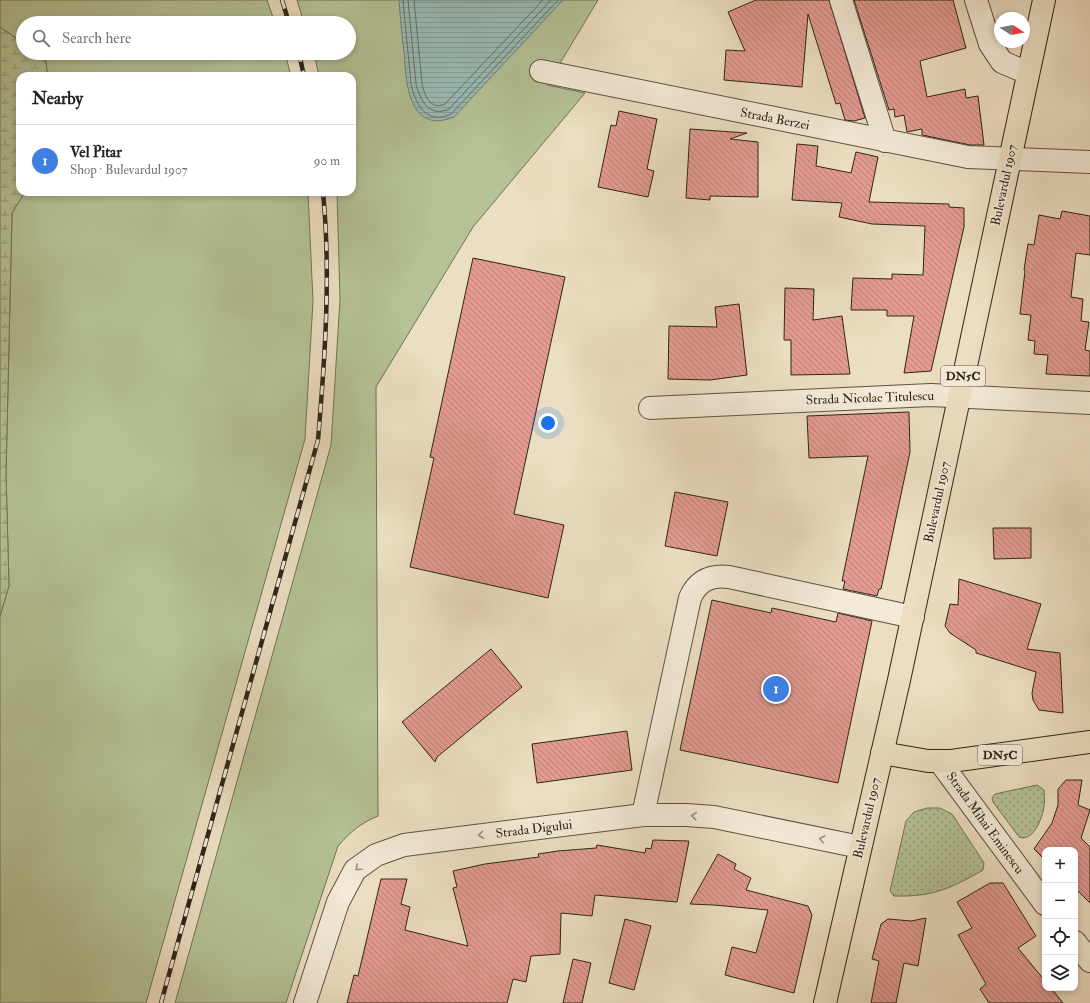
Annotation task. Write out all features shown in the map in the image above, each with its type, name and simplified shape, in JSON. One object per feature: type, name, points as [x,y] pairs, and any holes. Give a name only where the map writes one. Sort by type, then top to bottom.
[{"type":"main road","name":"Bulevardul 1907","points":[[825,1003],[913,617],[1044,0]]},
{"type":"main road","name":"DN5C","points":[[882,753],[940,762],[1090,742]]},
{"type":"street","points":[[841,0],[885,141]]},
{"type":"street","points":[[976,0],[990,44],[1002,62],[1028,73]]},
{"type":"street","name":"Strada Berzei","points":[[541,71],[968,158],[1090,162]]},
{"type":"street","name":"Strada Nicolae Titulescu","points":[[650,408],[931,395],[959,395],[1049,402],[1090,403]]},
{"type":"street","points":[[643,815],[690,598],[699,584],[712,577],[730,577],[913,617]]},
{"type":"street","name":"Strada Mihai Eminescu","points":[[940,762],[1042,900]]},
{"type":"street","name":"Strada Digului","points":[[305,1003],[338,902],[355,870],[376,855],[404,845],[643,815],[686,815],[714,817],[860,847]]},
{"type":"street","points":[[1078,946],[1090,961]]},
{"type":"green space","points":[[0,0],[267,0],[273,16],[16,16],[16,38],[0,27]]},
{"type":"green space","points":[[297,0],[598,0],[547,85],[585,93],[473,227],[376,387],[378,816],[356,828],[338,846],[286,1003],[175,1003],[331,445],[340,299],[337,196],[356,196],[356,72],[318,72],[316,60],[356,60],[356,16],[302,16]]},
{"type":"green space","points":[[0,27],[16,38],[16,60],[45,60],[47,72],[16,72],[16,196],[23,196],[12,213],[6,474],[9,586],[0,616]]},
{"type":"green space","points":[[45,60],[287,60],[290,72],[47,72]]},
{"type":"green space","points":[[23,196],[308,196],[313,301],[305,439],[146,1003],[0,1003],[0,616],[9,586],[6,474],[12,213]]},
{"type":"green space","points":[[1037,785],[1044,790],[1042,816],[1033,833],[1024,838],[1019,837],[993,802],[992,798],[995,794]]},
{"type":"green space","points":[[927,808],[940,808],[952,814],[984,863],[983,870],[950,887],[930,893],[894,896],[890,891],[906,821],[914,812]]},
{"type":"water","points":[[399,0],[563,0],[454,117],[439,121],[427,119],[418,112],[412,102],[406,77]]},
{"type":"building","points":[[756,0],[829,0],[865,118],[854,121],[845,120],[840,103],[836,104],[808,14],[802,87],[724,80],[726,50],[745,51],[728,12]]},
{"type":"building","points":[[854,0],[953,0],[966,48],[920,61],[927,97],[965,89],[966,98],[978,96],[984,145],[970,145],[922,135],[922,129],[907,132],[904,115],[895,117],[894,109],[889,110]]},
{"type":"building","points":[[619,111],[657,119],[647,169],[654,171],[648,197],[598,187],[611,125],[616,126]]},
{"type":"building","points":[[690,129],[747,133],[730,139],[758,142],[758,197],[710,196],[710,200],[686,198]]},
{"type":"building","points":[[797,144],[818,146],[816,166],[851,173],[856,152],[878,157],[869,202],[949,204],[949,207],[964,208],[964,227],[931,371],[904,373],[914,316],[887,316],[887,310],[851,310],[853,278],[892,279],[892,274],[923,275],[925,226],[872,224],[839,217],[842,203],[792,200]]},
{"type":"building","points":[[1062,211],[1090,216],[1090,255],[1076,253],[1071,297],[1083,299],[1081,321],[1089,322],[1085,350],[1090,351],[1090,376],[1046,374],[1048,355],[1034,354],[1035,341],[1028,340],[1031,315],[1020,314],[1028,244],[1034,245],[1039,215],[1060,219]]},
{"type":"building","points":[[473,258],[565,277],[514,514],[564,525],[548,598],[410,567],[434,458],[430,457]]},
{"type":"building","points":[[785,288],[814,289],[813,320],[842,316],[850,374],[791,375],[791,340],[784,340]]},
{"type":"building","points":[[739,304],[747,375],[710,380],[668,379],[669,326],[717,327],[715,307]]},
{"type":"building","points":[[909,412],[910,452],[881,589],[879,589],[877,596],[843,589],[845,581],[842,581],[868,456],[809,458],[807,416]]},
{"type":"building","points":[[675,492],[728,502],[717,556],[665,546]]},
{"type":"building","points":[[993,528],[1031,528],[1031,558],[994,559]]},
{"type":"building","points":[[959,579],[1041,604],[1027,649],[1060,653],[1063,713],[1039,710],[1033,700],[1032,693],[1036,672],[976,653],[976,650],[950,633],[945,626],[950,604],[958,605]]},
{"type":"building","points":[[712,600],[771,613],[772,608],[836,622],[838,613],[872,621],[838,783],[680,750]]},
{"type":"building","points":[[491,649],[522,687],[437,757],[435,762],[402,722]]},
{"type":"building","points":[[627,731],[632,770],[537,783],[532,744]]},
{"type":"building","points":[[1066,780],[1082,780],[1078,805],[1090,810],[1081,838],[1090,847],[1090,903],[1078,891],[1078,847],[1042,847],[1042,857],[1034,849],[1052,823],[1058,805],[1058,789]]},
{"type":"building","points":[[653,840],[689,841],[677,902],[595,895],[592,916],[561,913],[560,954],[531,956],[526,982],[513,979],[507,1003],[347,1003],[354,975],[358,976],[381,879],[407,879],[401,904],[410,907],[405,930],[468,946],[453,888],[457,887],[453,871],[485,864],[539,857],[538,854],[596,848],[597,845],[645,853],[646,848],[651,849]]},
{"type":"building","points":[[718,854],[736,864],[734,869],[751,878],[746,890],[808,906],[812,915],[794,993],[725,975],[732,947],[756,953],[768,910],[690,904]]},
{"type":"building","points":[[990,883],[1003,883],[1036,936],[1018,948],[1042,977],[1042,991],[1053,991],[1063,1003],[989,1003],[980,989],[986,984],[958,935],[972,928],[957,902]]},
{"type":"building","points":[[926,918],[918,966],[904,963],[896,1003],[871,1003],[879,961],[872,959],[881,924],[888,919],[911,921]]},
{"type":"building","points":[[625,919],[651,926],[634,990],[609,983]]},
{"type":"building","points":[[573,959],[591,963],[582,1003],[563,1003]]},
{"type":"railway","points":[[282,0],[287,16]]},
{"type":"railway","points":[[301,60],[303,72]]},
{"type":"railway","points":[[161,1003],[318,440],[325,347],[327,285],[327,254],[323,196]]},
{"type":"place","name":"Vel Pitar","points":[[776,689]]}]
